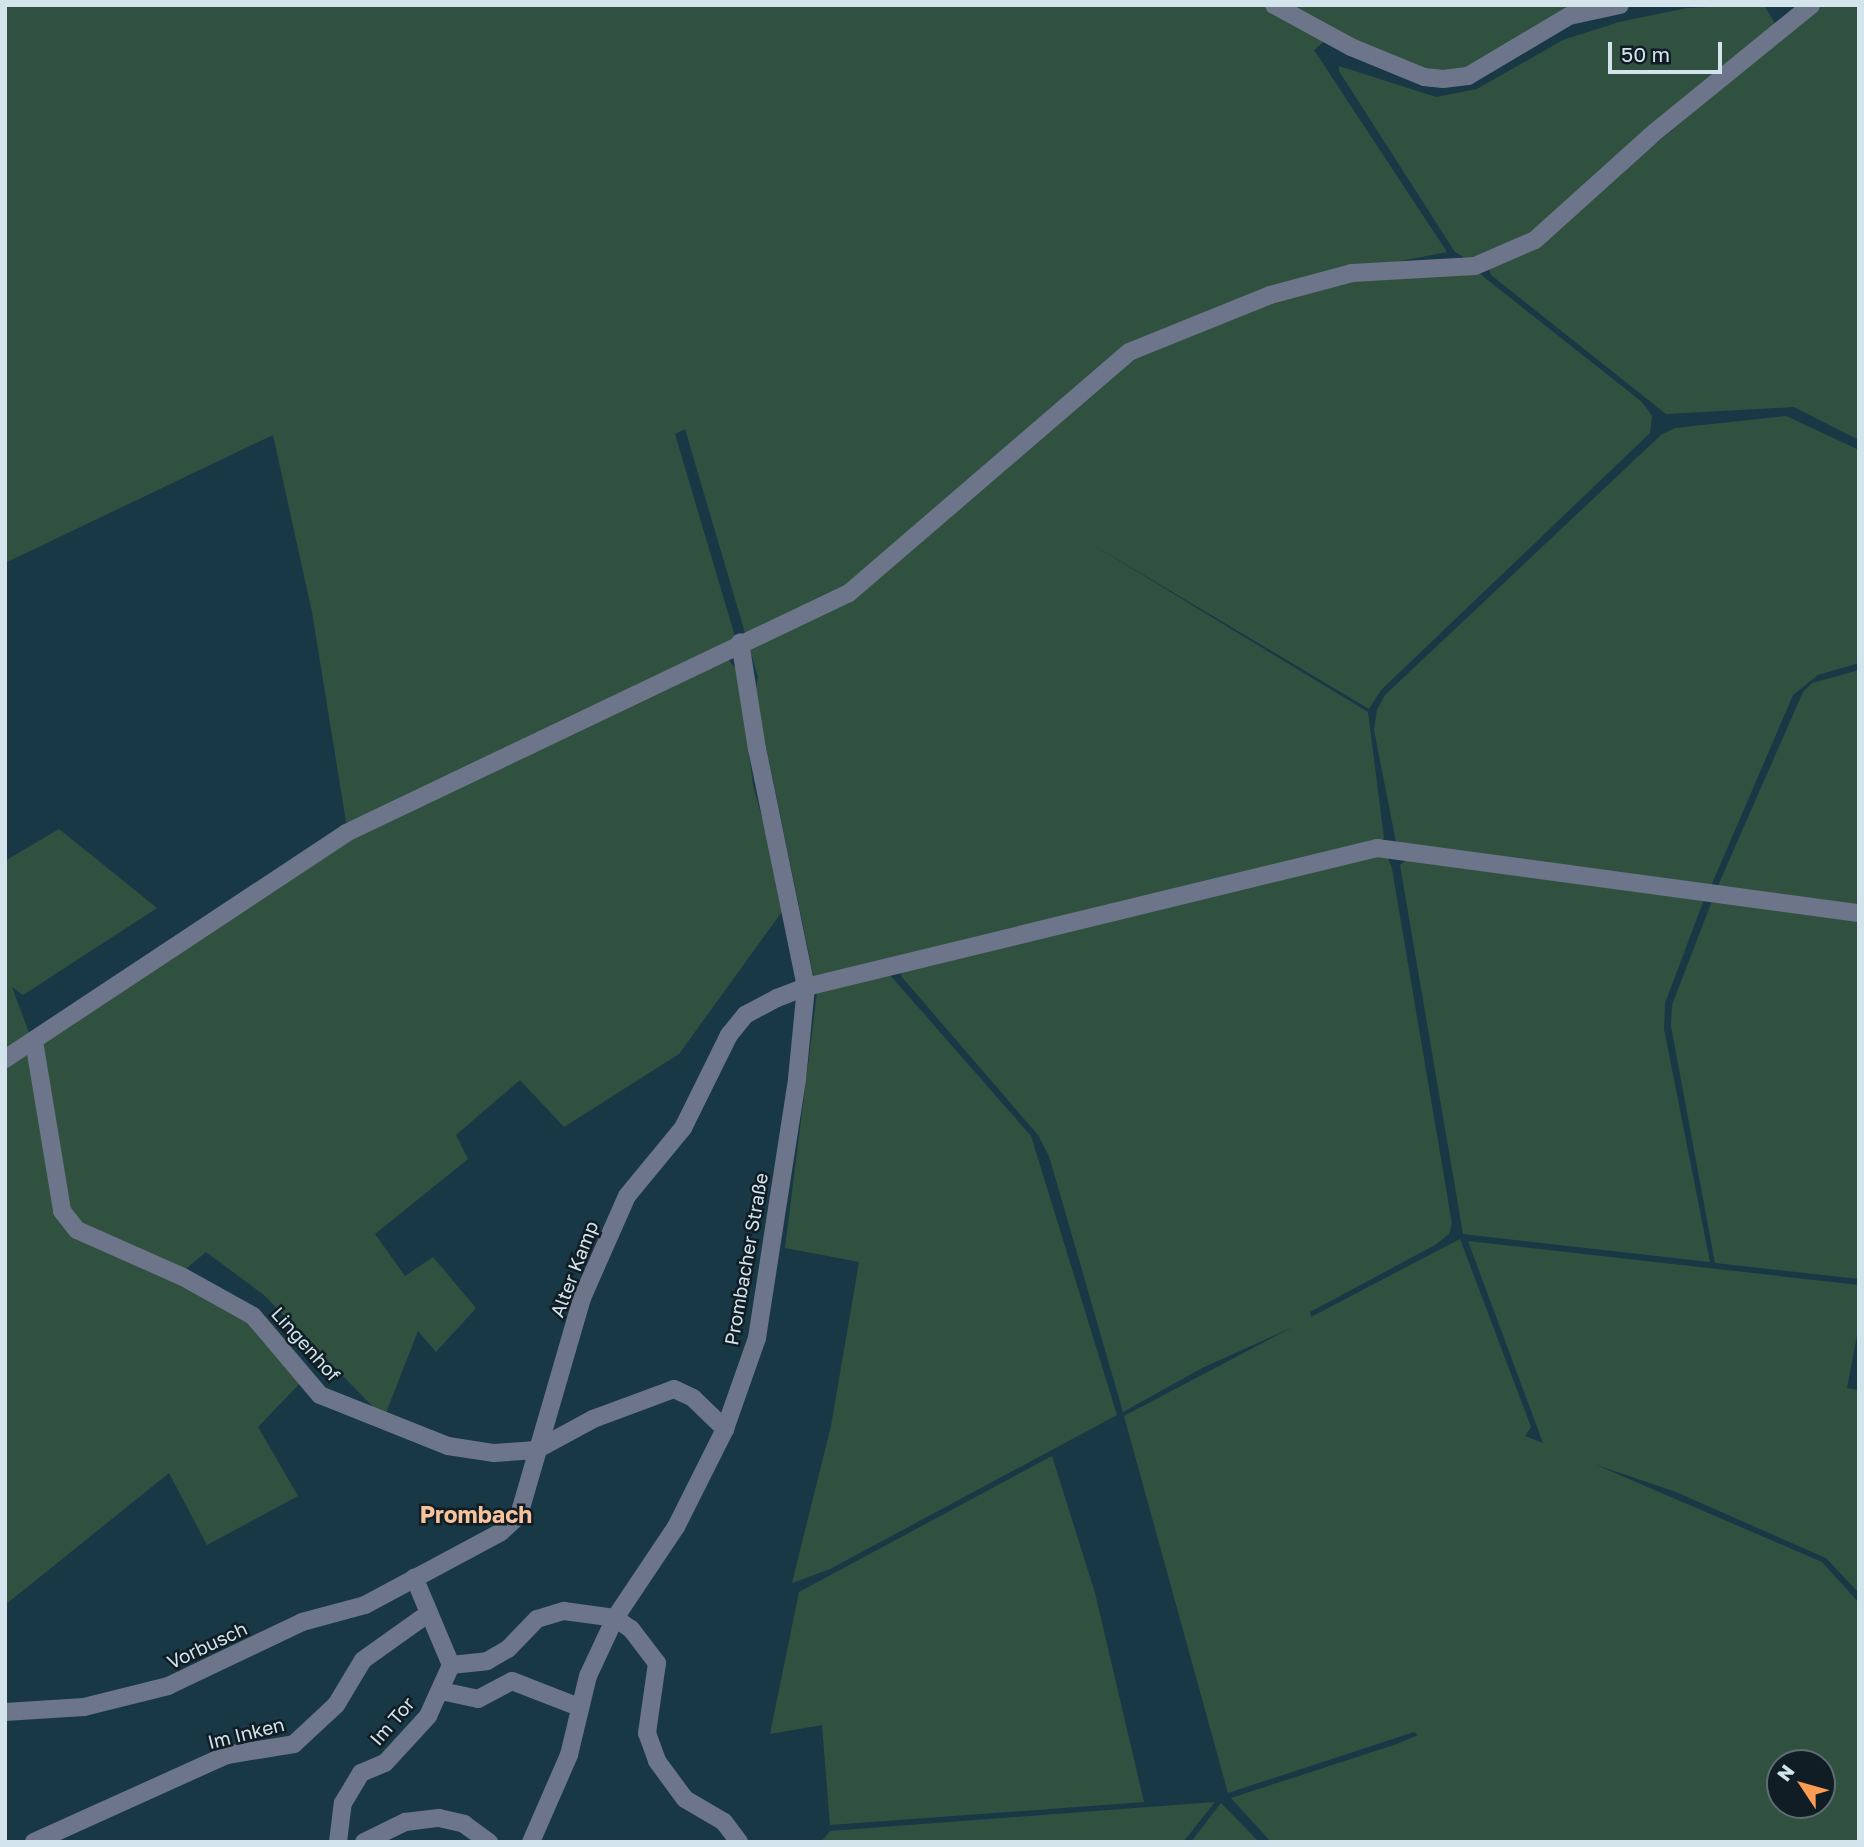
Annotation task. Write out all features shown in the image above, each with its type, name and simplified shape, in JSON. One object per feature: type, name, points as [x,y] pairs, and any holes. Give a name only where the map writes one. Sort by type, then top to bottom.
[{"type":"street","points":[[1275,5],[1351,47],[1424,77],[1443,79],[1468,76],[1569,16],[1620,5]]},
{"type":"street","points":[[5,1059],[346,832],[740,642],[849,593],[1129,352],[1270,295],[1352,273],[1475,266],[1535,240],[1654,132],[1811,5]]},
{"type":"street","name":"Prombacher Straße","points":[[531,1842],[569,1755],[579,1707],[615,1618],[676,1527],[725,1429],[757,1338],[797,1079],[806,987],[757,749],[740,642]]},
{"type":"street","name":"Alter Kamp","points":[[414,1577],[501,1532],[519,1515],[582,1298],[626,1196],[683,1128],[729,1035],[745,1015],[806,987],[1377,848],[1859,913]]},
{"type":"street","name":"Lingenhof","points":[[34,1041],[62,1211],[77,1230],[183,1277],[253,1316],[320,1395],[448,1446],[494,1452],[536,1450],[661,1391],[674,1389],[693,1398],[725,1429]]},
{"type":"street","points":[[414,1577],[451,1665],[487,1661],[508,1649],[537,1619],[564,1611],[615,1618],[631,1629],[657,1663],[647,1733],[657,1761],[685,1799],[724,1822],[739,1842]]},
{"type":"street","name":"Vorbusch","points":[[5,1712],[83,1707],[168,1686],[302,1622],[365,1605],[414,1577]]},
{"type":"street","name":"Im Inken","points":[[34,1842],[227,1755],[275,1751],[294,1744],[336,1705],[363,1660],[429,1613]]},
{"type":"street","name":"Im Tor","points":[[338,1842],[343,1803],[361,1773],[385,1763],[428,1716],[451,1665]]},
{"type":"street","points":[[441,1691],[478,1699],[512,1681],[579,1707]]},
{"type":"street","points":[[364,1842],[405,1822],[439,1818],[464,1824],[489,1842]]},
{"type":"green space","points":[[5,5],[1592,5],[1475,67],[1447,72],[1423,70],[1334,33],[1314,50],[1447,252],[1320,277],[1480,274],[1642,402],[1652,416],[1650,433],[1381,690],[1369,709],[1085,540],[1368,712],[1384,838],[1379,843],[814,978],[755,694],[758,677],[685,429],[675,434],[736,640],[352,826],[346,822],[312,612],[273,435],[5,563]]},
{"type":"green space","points":[[1764,5],[1777,27],[1532,233],[1469,260],[1455,252],[1339,71],[1339,66],[1436,97],[1477,89],[1563,40],[1619,22],[1687,8]]},
{"type":"green space","points":[[1821,5],[1859,5],[1859,440],[1794,407],[1666,414],[1491,275],[1489,269],[1658,142]]},
{"type":"green space","points":[[1786,416],[1859,450],[1859,663],[1818,675],[1793,695],[1711,886],[1396,842],[1374,730],[1377,710],[1385,695],[1661,435],[1675,428]]},
{"type":"green space","points":[[728,659],[739,673],[753,785],[786,906],[679,1054],[564,1127],[520,1080],[456,1135],[468,1159],[375,1234],[405,1276],[433,1257],[476,1308],[436,1352],[418,1331],[384,1418],[264,1295],[206,1252],[182,1272],[80,1227],[65,1208],[40,1043],[316,855]]},
{"type":"green space","points":[[1859,670],[1859,909],[1717,888],[1803,692],[1812,683]]},
{"type":"green space","points":[[59,829],[157,908],[23,995],[12,987],[31,1038],[5,1055],[5,861]]},
{"type":"green space","points":[[1372,854],[1388,858],[1452,1224],[1449,1234],[1435,1245],[1310,1312],[1311,1317],[1460,1239],[1531,1427],[1525,1436],[1543,1443],[1468,1241],[1859,1285],[1859,1325],[1847,1388],[1859,1390],[1859,1593],[1826,1558],[1676,1492],[1594,1464],[1822,1562],[1859,1603],[1859,1842],[1271,1842],[1231,1798],[1418,1735],[1414,1732],[1228,1793],[1124,1416],[1293,1327],[1202,1368],[1123,1412],[1049,1156],[1038,1135],[901,976],[902,971]]},
{"type":"green space","points":[[1409,858],[1705,897],[1665,1003],[1664,1029],[1710,1262],[1463,1234],[1400,865]]},
{"type":"green space","points":[[1712,901],[1859,917],[1859,1279],[1715,1263],[1671,1026],[1672,1005]]},
{"type":"green space","points":[[889,974],[1031,1136],[1117,1415],[830,1569],[792,1583],[831,1426],[859,1262],[785,1248],[817,993]]},
{"type":"green space","points":[[27,1053],[32,1056],[60,1214],[252,1320],[302,1381],[258,1427],[298,1496],[207,1545],[169,1473],[5,1605],[5,1063]]},
{"type":"green space","points":[[1052,1456],[1095,1593],[1144,1802],[830,1825],[822,1725],[770,1734],[799,1592]]},
{"type":"green space","points":[[1215,1802],[1183,1842],[821,1842],[830,1831]]},
{"type":"green space","points":[[1221,1803],[1259,1842],[1191,1842]]},
{"type":"district","name":"Prombach","points":[[476,1514]]}]
